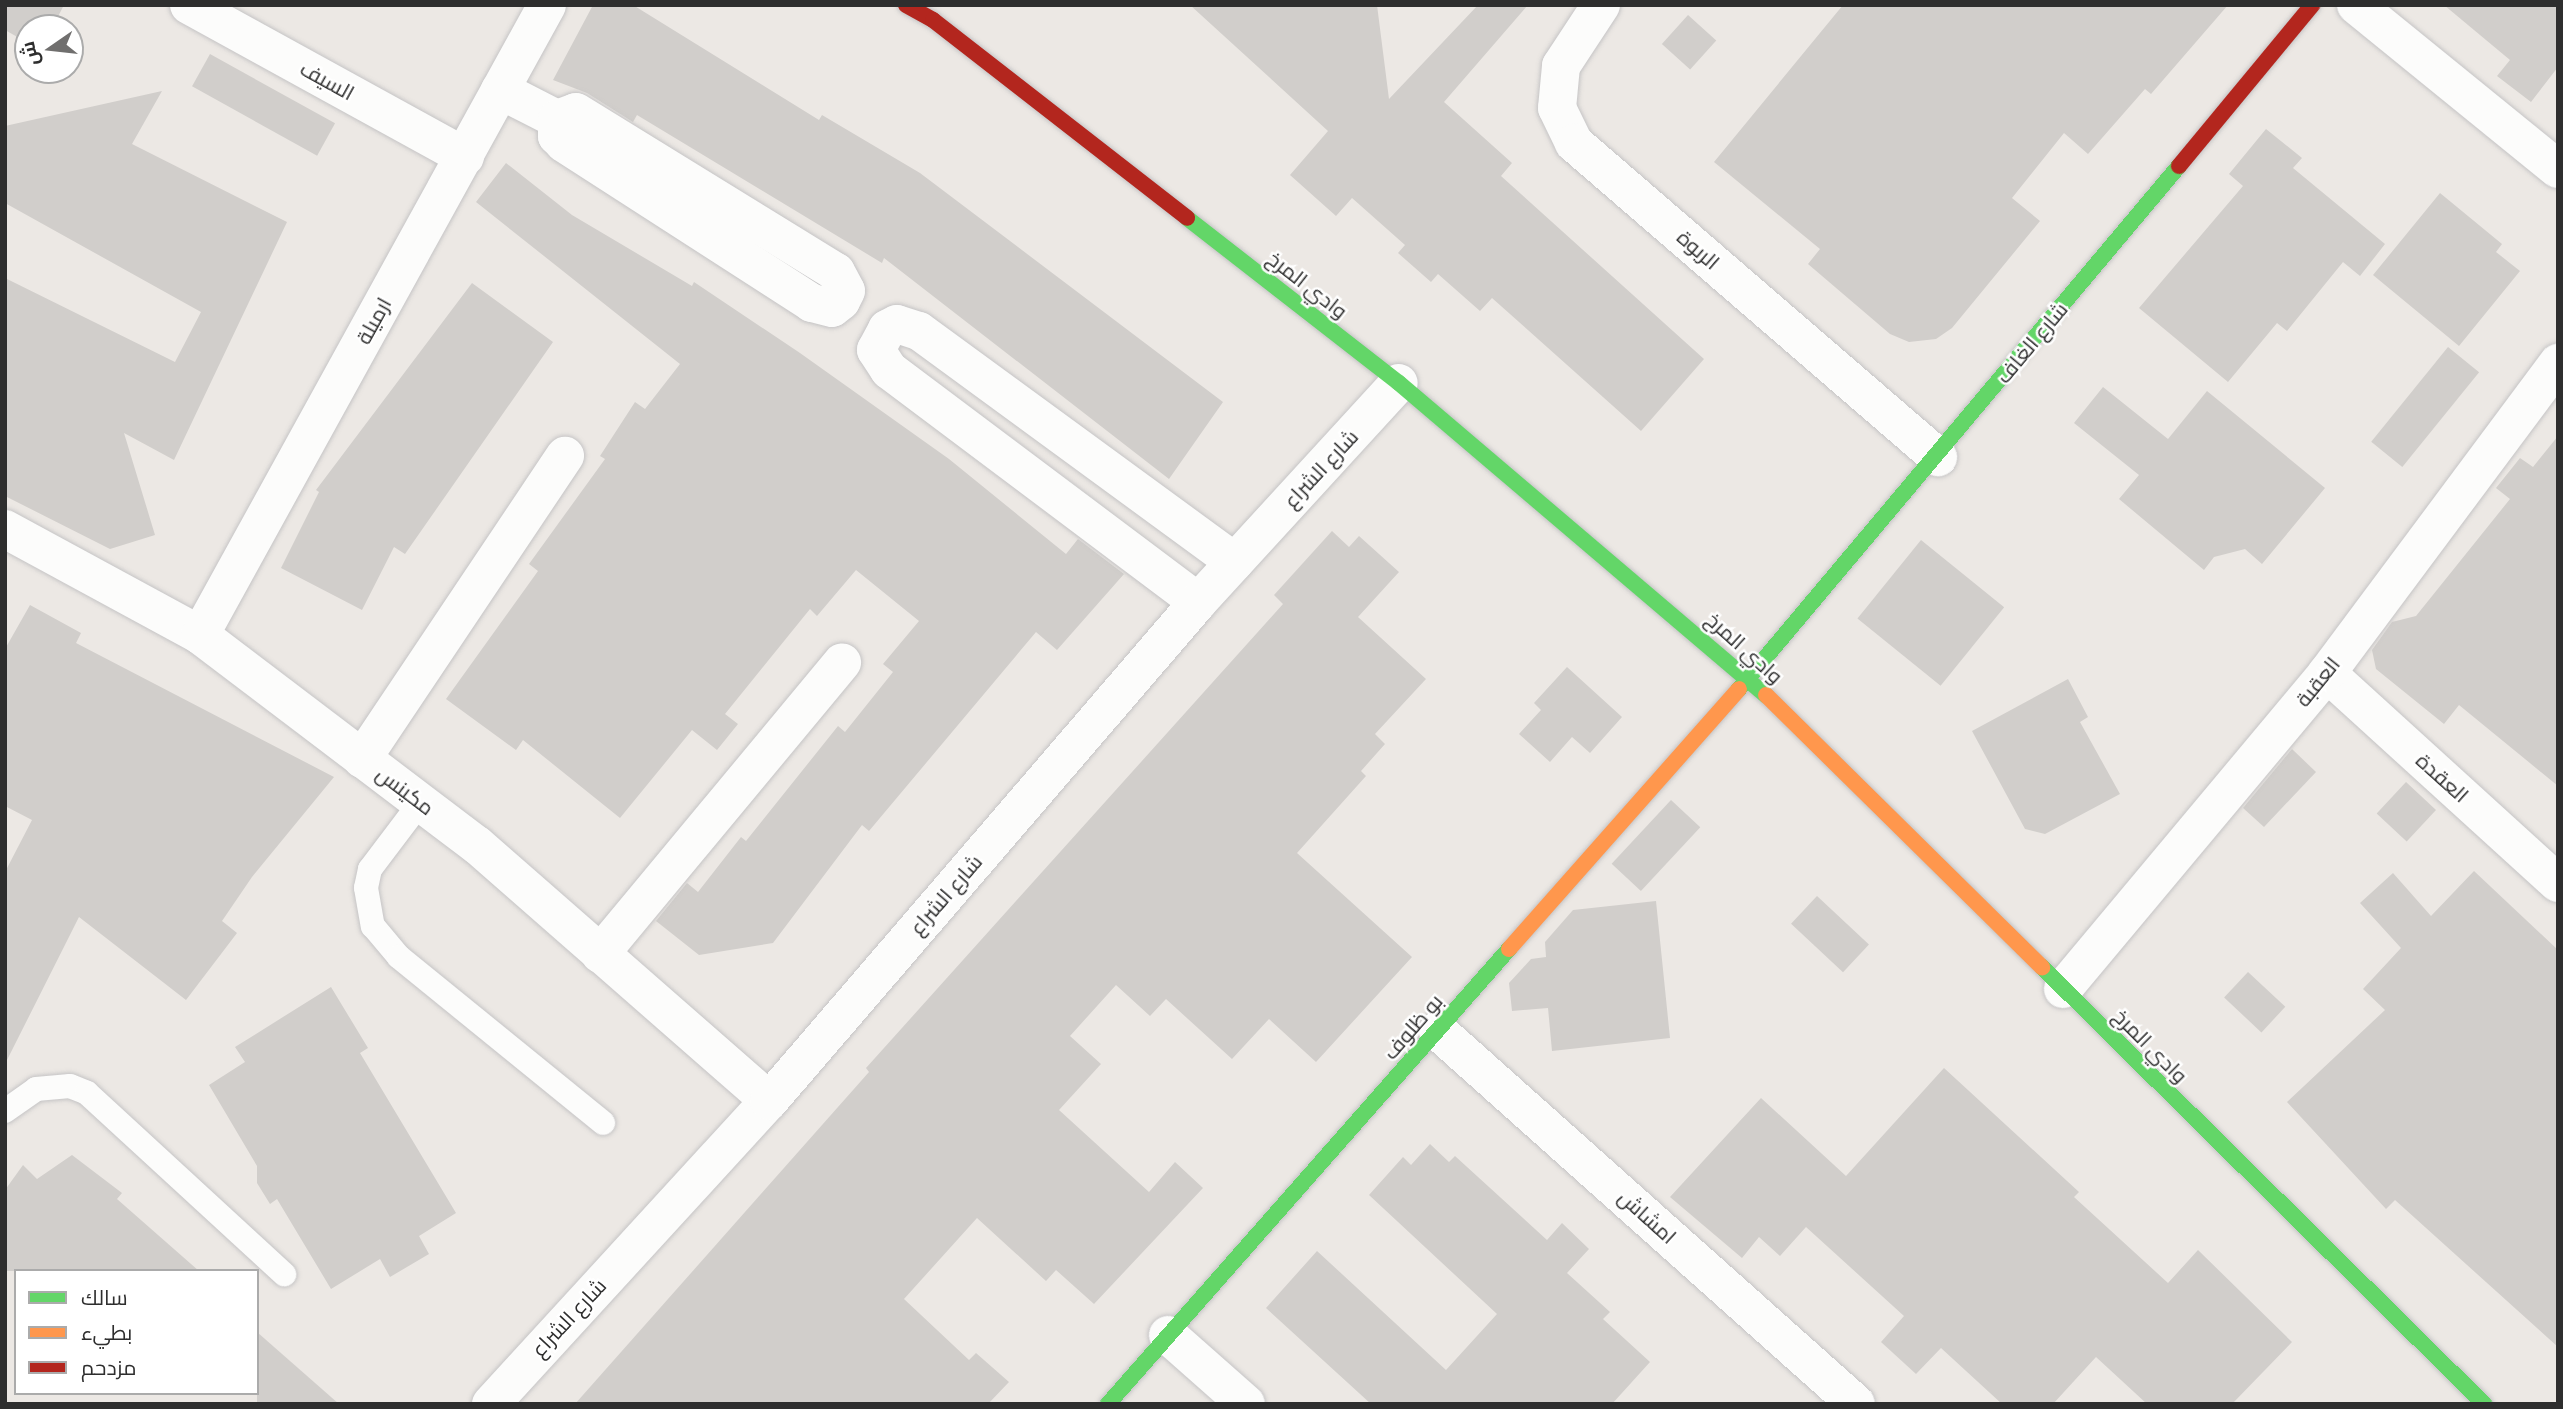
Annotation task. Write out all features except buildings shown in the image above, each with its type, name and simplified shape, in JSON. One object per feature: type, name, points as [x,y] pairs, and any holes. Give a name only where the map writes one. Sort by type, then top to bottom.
[{"type":"street","name":"السيف","points":[[190,5],[465,157]]},
{"type":"street","name":"ارميلة","points":[[200,635],[547,5]]},
{"type":"street","name":"الربوة","points":[[1601,5],[1561,66],[1557,108],[1574,143],[1938,457]]},
{"type":"street","name":"شارع الغاف","points":[[1748,678],[1938,457],[2312,5]]},
{"type":"street","points":[[2357,5],[2558,169]]},
{"type":"street","name":"وادي المرخ","points":[[928,10],[1399,383],[1748,678],[2484,1404]]},
{"type":"street","points":[[500,90],[557,119],[576,112],[623,160],[737,255],[821,308],[841,301],[846,291],[836,272],[758,223],[623,160]]},
{"type":"street","points":[[737,255],[758,223]]},
{"type":"street","points":[[1198,603],[880,362],[879,338],[897,324],[909,325],[1103,463],[1235,562]]},
{"type":"street","name":"العقبة","points":[[2063,989],[2327,673],[2558,363]]},
{"type":"street","name":"شارع الشراع","points":[[491,1404],[769,1101],[1198,603],[1399,383]]},
{"type":"street","points":[[968,429],[999,388]]},
{"type":"street","points":[[362,759],[565,456]]},
{"type":"street","points":[[1070,506],[1103,463]]},
{"type":"street","name":"مكينس","points":[[5,529],[200,635],[477,845],[769,1101]]},
{"type":"street","points":[[600,954],[842,663]]},
{"type":"street","name":"العقدة","points":[[2327,673],[2558,883]]},
{"type":"street","name":"بو ظلوف","points":[[1108,1404],[1748,678]]},
{"type":"street","name":"امشاش","points":[[1437,1031],[1856,1404]]},
{"type":"street","points":[[1168,1335],[1246,1404]]},
{"type":"lane","points":[[420,803],[370,869],[367,898],[373,926],[399,957],[603,1123]]},
{"type":"lane","points":[[5,1111],[36,1089],[70,1086],[87,1093],[284,1274]]},
{"type":"traffic: fast","points":[[1739,689],[2179,166]]},
{"type":"traffic: fast","points":[[1187,218],[1399,383],[1766,695]]},
{"type":"traffic: fast","points":[[1108,1404],[1509,949]]},
{"type":"traffic: fast","points":[[2042,967],[2484,1404]]},
{"type":"traffic: slow","points":[[1509,949],[1739,689]]},
{"type":"traffic: slow","points":[[1766,695],[2042,967]]},
{"type":"traffic: jam","points":[[906,5],[933,20],[1187,218]]},
{"type":"traffic: jam","points":[[2179,166],[2312,5]]}]
